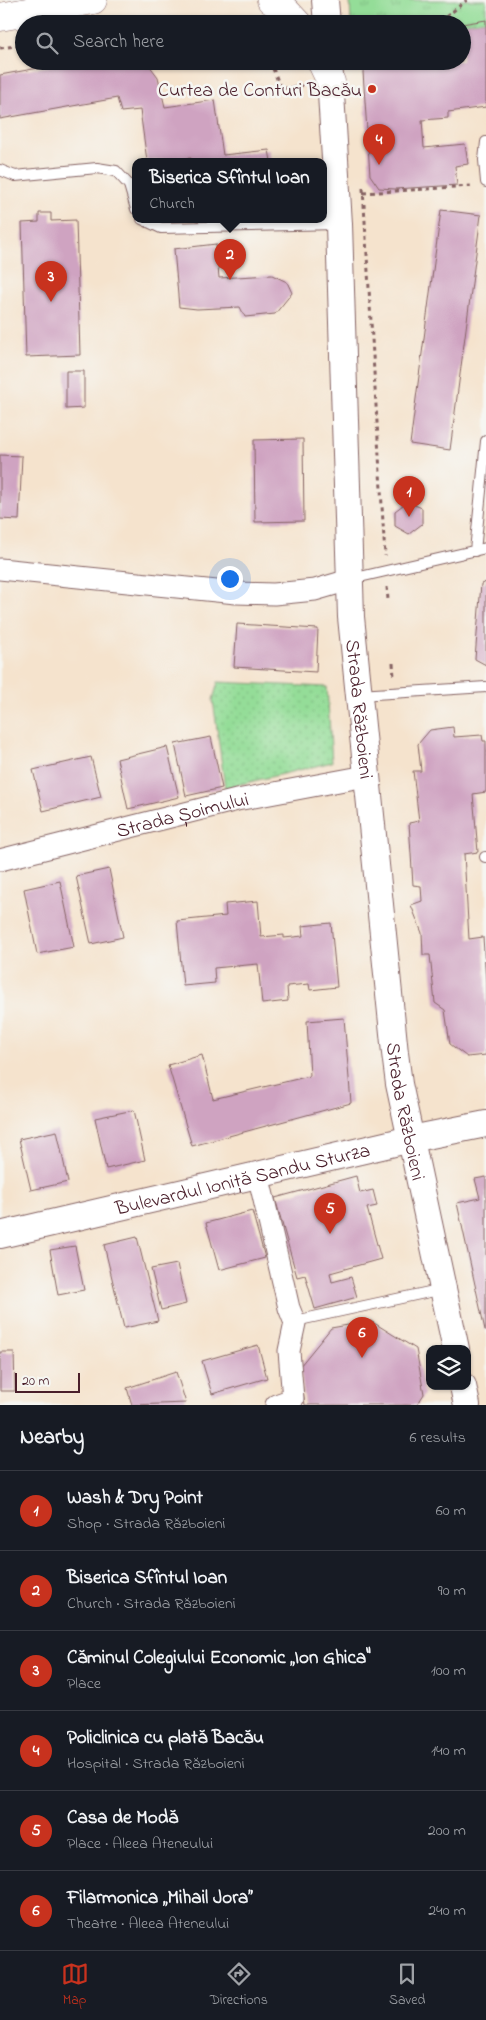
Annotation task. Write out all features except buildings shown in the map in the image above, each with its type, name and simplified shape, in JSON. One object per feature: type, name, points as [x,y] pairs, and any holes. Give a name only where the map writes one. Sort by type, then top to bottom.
[{"type":"main road","points":[[0,17],[93,0]]},
{"type":"main road","points":[[271,0],[290,15]]},
{"type":"street","points":[[325,0],[326,15]]},
{"type":"street","name":"Strada Războieni","points":[[327,70],[340,224],[349,580],[366,776],[395,1053],[411,1139],[455,1345]]},
{"type":"street","points":[[0,569],[236,593],[274,594],[316,590],[349,580]]},
{"type":"street","name":"Strada Șoimului","points":[[0,860],[237,800],[366,776]]},
{"type":"street","name":"Bulevardul Ioniță Sandu Sturza","points":[[0,1236],[258,1174],[486,1124]]},
{"type":"street","points":[[258,1174],[289,1308],[295,1321],[289,1352],[294,1399],[276,1405]]},
{"type":"street","points":[[464,1390],[467,1405]]},
{"type":"lane","points":[[481,184],[486,142]]},
{"type":"lane","points":[[0,170],[15,176],[97,168],[116,171],[129,185],[132,195]]},
{"type":"lane","points":[[150,223],[161,228],[340,224]]},
{"type":"lane","points":[[475,551],[486,441]]},
{"type":"lane","points":[[349,580],[486,548]]},
{"type":"lane","points":[[358,695],[486,687]]},
{"type":"lane","points":[[295,1321],[444,1289]]},
{"type":"path","points":[[448,15],[467,0]]},
{"type":"path","points":[[0,48],[15,46]]},
{"type":"path","points":[[362,184],[388,600]]},
{"type":"path","points":[[338,195],[481,184]]},
{"type":"green space","points":[[350,0],[486,0],[486,20],[471,22],[471,15],[351,15]]},
{"type":"green space","points":[[218,682],[327,687],[332,762],[225,788],[213,700]]},
{"type":"place","name":"Curtea de Conturi Bacău","points":[[372,89]]},
{"type":"place","name":"Policlinica cu plată Bacău","points":[[379,165]]},
{"type":"place","name":"Biserica Sfîntul Ioan","points":[[230,280]]},
{"type":"place","name":"Căminul Colegiului Economic „Ion Ghica\"","points":[[51,302]]},
{"type":"place","name":"Wash & Dry Point","points":[[409,517]]},
{"type":"place","name":"Casa de Modă","points":[[330,1234]]},
{"type":"place","name":"Filarmonica „Mihail Jora”","points":[[362,1358]]}]
